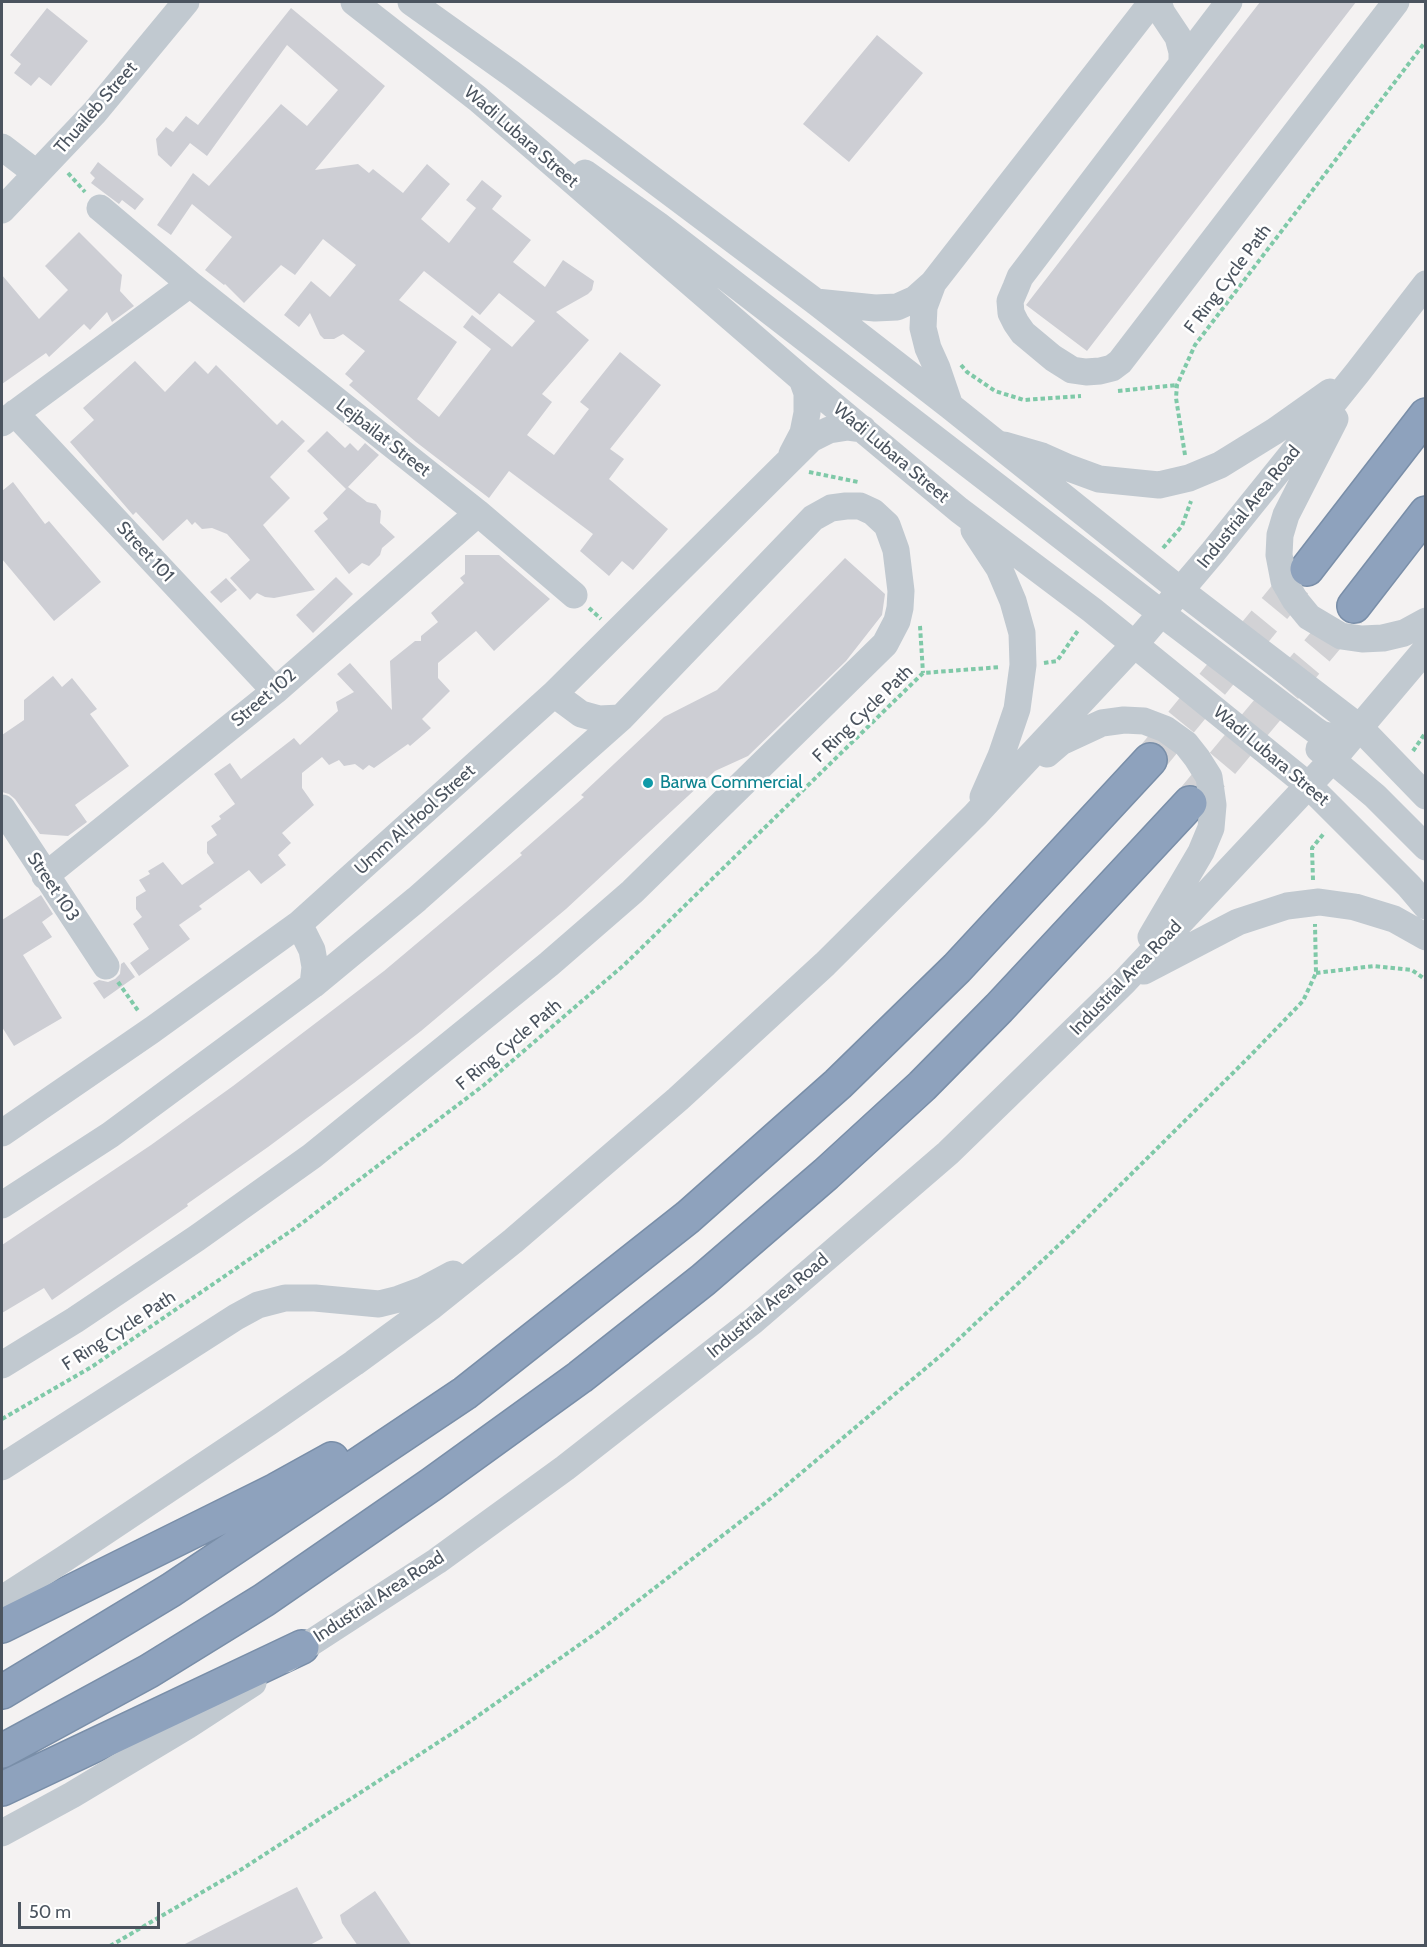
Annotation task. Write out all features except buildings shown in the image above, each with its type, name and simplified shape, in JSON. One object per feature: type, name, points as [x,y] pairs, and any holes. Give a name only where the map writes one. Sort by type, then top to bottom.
[{"type":"highway","points":[[1307,569],[1425,415]]},
{"type":"highway","points":[[1354,606],[1425,513]]},
{"type":"highway","points":[[2,1692],[171,1590],[465,1393],[688,1217],[838,1084],[957,968],[1150,760]]},
{"type":"highway","points":[[2,1751],[149,1671],[264,1600],[432,1484],[580,1377],[703,1280],[826,1174],[922,1086],[999,1008],[1190,803]]},
{"type":"highway","points":[[2,1626],[276,1490],[370,1437],[465,1393]]},
{"type":"highway","points":[[2,1789],[302,1647]]},
{"type":"street","name":"Thuaileb Street","points":[[2,210],[94,112],[186,2]]},
{"type":"street","name":"Wadi Lubara Street","points":[[354,2],[478,99],[802,379],[959,510],[1092,610],[1309,786],[1409,886],[1425,906]]},
{"type":"street","points":[[411,2],[512,74],[816,302],[950,406],[1180,590],[1360,728],[1425,796]]},
{"type":"street","points":[[431,2],[512,74]]},
{"type":"street","points":[[816,302],[876,308],[897,306],[915,299],[933,283],[1152,2]]},
{"type":"street","points":[[1158,2],[1162,13],[1178,37],[1182,64]]},
{"type":"street","points":[[1229,2],[1020,277],[1016,286],[1010,301],[1011,313],[1016,323],[1023,333],[1053,358],[1072,370],[1100,371],[1112,368],[1120,362],[1396,2]]},
{"type":"street","points":[[478,99],[658,225],[1161,614],[1321,734],[1344,738],[1360,728]]},
{"type":"street","points":[[2,147],[45,165]]},
{"type":"street","name":"Lejbailat Street","points":[[100,208],[190,284],[477,513],[574,595]]},
{"type":"street","points":[[933,283],[924,307],[923,328],[928,348],[950,406]]},
{"type":"street","points":[[8,418],[190,284]]},
{"type":"street","name":"Industrial Area Road","points":[[2,1599],[162,1494],[354,1363],[432,1306],[513,1241],[678,1099],[825,964],[975,815],[1135,644],[1213,552],[1358,372],[1425,284]]},
{"type":"street","points":[[992,441],[1042,456],[1099,478],[1159,484],[1189,478],[1247,450],[1358,372]]},
{"type":"street","points":[[1358,372],[1286,515],[1280,535],[1279,555],[1284,581],[1295,600],[1310,617],[1341,636],[1383,639],[1404,633],[1425,621]]},
{"type":"street","name":"Umm Al Hool Street","points":[[789,460],[803,433],[807,413],[807,393],[802,379]]},
{"type":"street","name":"Street 101","points":[[8,418],[275,691]]},
{"type":"street","name":"Umm Al Hool Street","points":[[2,1133],[152,1030],[299,924],[554,694],[811,439],[829,430],[848,427],[862,429]]},
{"type":"street","points":[[2,1205],[110,1136],[313,985],[417,899],[621,718],[813,518],[831,508],[860,506],[873,512],[887,525],[896,550],[901,591],[897,621],[885,645],[632,892],[549,964],[312,1156],[169,1257],[75,1320],[2,1365]]},
{"type":"street","points":[[959,510],[999,567],[1013,601],[1022,633],[1023,665],[1020,692],[1010,731],[975,815]]},
{"type":"street","name":"Street 102","points":[[45,876],[275,691],[477,513]]},
{"type":"street","points":[[1135,644],[1156,634],[1172,636],[1333,759],[1375,796],[1425,847]]},
{"type":"street","name":"Industrial Area Road","points":[[2,1833],[72,1795],[187,1726],[246,1688],[302,1647],[446,1554],[565,1468],[753,1321],[948,1153],[1124,982],[1309,786],[1425,649]]},
{"type":"street","points":[[554,694],[581,714],[599,719],[621,718]]},
{"type":"street","points":[[975,815],[1061,742],[1102,723],[1124,720],[1144,722],[1165,729],[1186,744],[1209,777],[1213,805],[1211,828],[1201,852],[1124,982]]},
{"type":"street","name":"Street 103","points":[[2,808],[106,966]]},
{"type":"street","points":[[1124,982],[1238,922],[1287,906],[1314,903],[1365,910],[1394,920],[1425,937]]},
{"type":"street","points":[[299,924],[312,950],[315,967],[313,985]]},
{"type":"street","name":"Industrial Area Road","points":[[2,1467],[258,1305],[285,1298],[315,1298],[379,1304],[399,1299],[423,1290],[513,1241]]},
{"type":"path","name":"F Ring Cycle Path","points":[[1150,566],[1182,526],[1193,495],[1179,427],[1176,398],[1178,385],[1195,345],[1425,41]]},
{"type":"path","points":[[45,165],[100,208]]},
{"type":"path","points":[[574,595],[618,633]]},
{"type":"path","name":"F Ring Cycle Path","points":[[2,1419],[93,1366],[301,1224],[484,1085],[624,965],[923,673],[1057,661],[1092,610]]},
{"type":"path","points":[[1401,770],[1425,732]]},
{"type":"path","points":[[110,1946],[242,1869],[462,1727],[598,1631],[776,1495],[945,1352],[1076,1229],[1303,1000],[1316,973],[1312,848],[1339,815]]},
{"type":"path","points":[[106,966],[152,1030]]},
{"type":"path","points":[[1316,973],[1374,966],[1412,970],[1425,980]]},
{"type":"tunnel","points":[[1150,760],[1307,569]]},
{"type":"tunnel","points":[[1191,801],[1352,609]]},
{"type":"place","name":"Barwa Commercial","points":[[648,783]]}]
